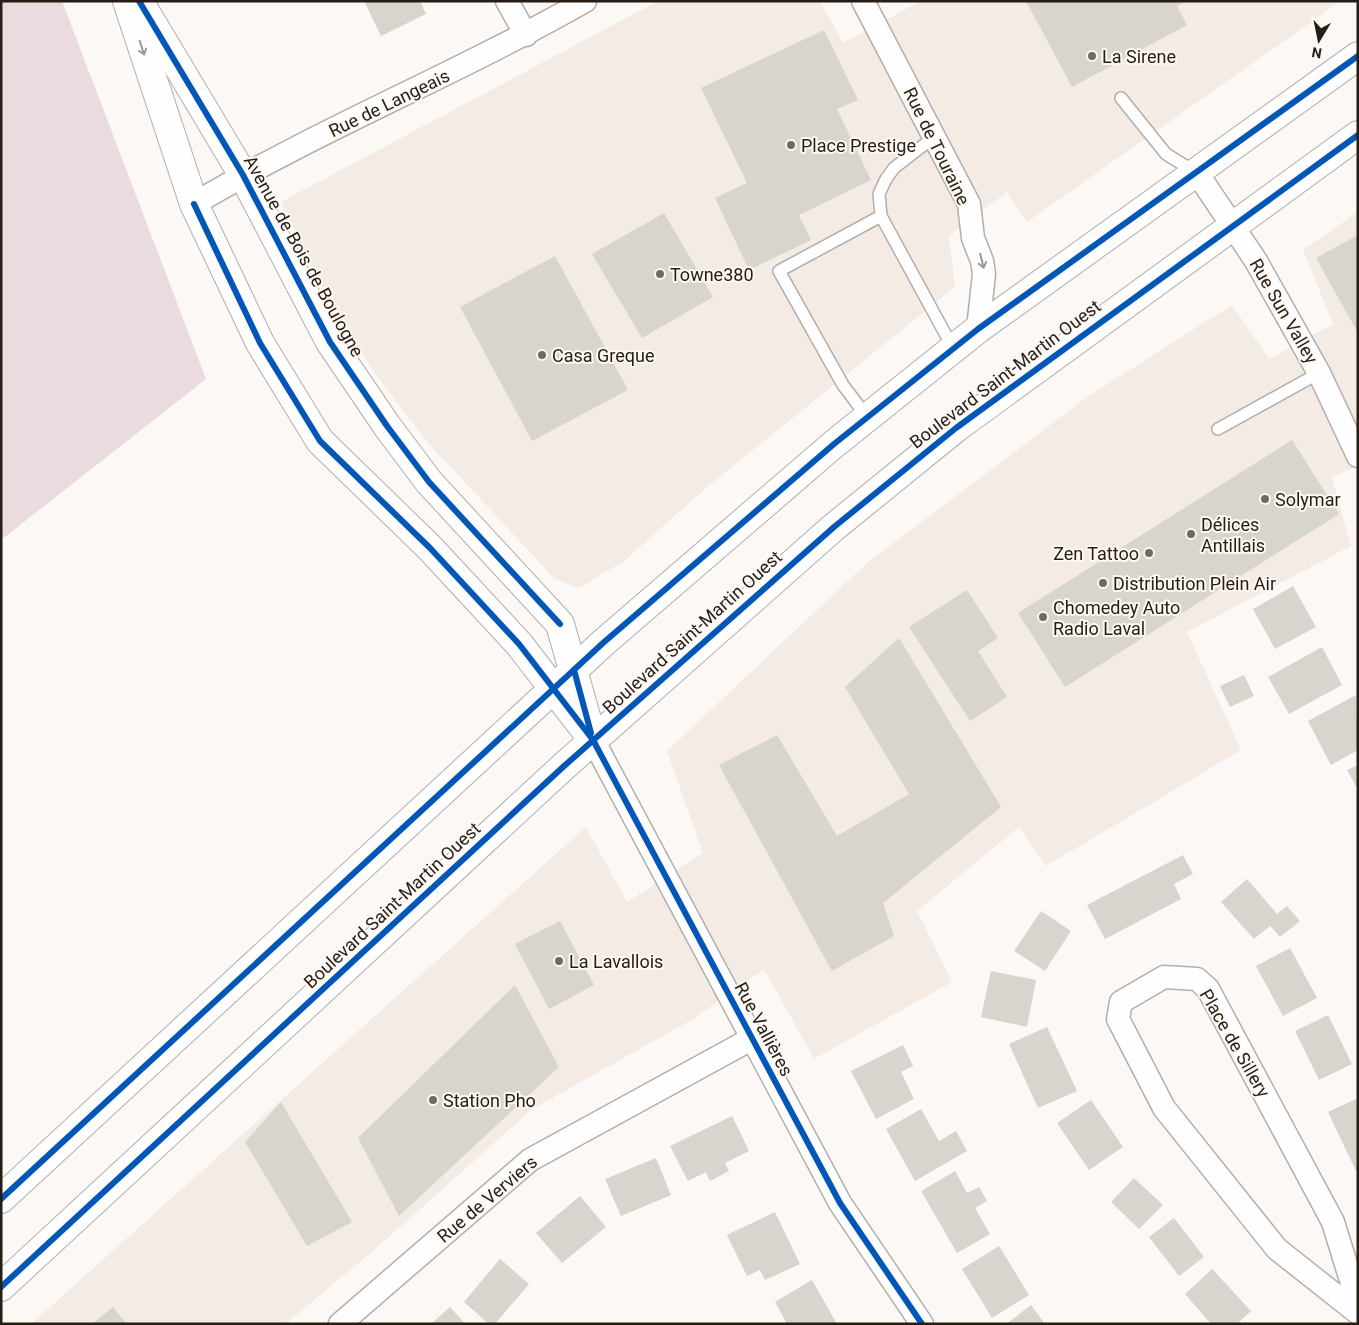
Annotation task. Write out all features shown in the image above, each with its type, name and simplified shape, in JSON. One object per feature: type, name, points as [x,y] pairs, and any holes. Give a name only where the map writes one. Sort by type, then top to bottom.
[{"type":"main road","points":[[127,1],[194,204],[260,343],[320,441],[430,548],[518,644],[593,740]]},
{"type":"main road","name":"Avenue de Bois de Boulogne","points":[[139,1],[243,175],[330,342],[387,426],[429,482],[560,624],[593,740]]},
{"type":"main road","points":[[1,1199],[554,688],[768,500],[867,417],[978,329],[1358,56]]},
{"type":"main road","name":"Boulevard Saint-Martin Ouest","points":[[1,1287],[593,740],[754,596],[905,468],[979,411],[1356,139]]},
{"type":"street","points":[[508,1],[526,35]]},
{"type":"street","name":"Rue de Langeais","points":[[194,204],[243,175],[526,35],[585,1]]},
{"type":"street","name":"Rue de Touraine","points":[[863,1],[968,204],[973,238],[982,261],[984,274],[978,329]]},
{"type":"street","name":"Rue Sun Valley","points":[[1197,173],[1256,262],[1319,373],[1358,456]]},
{"type":"street","name":"Rue Vallières","points":[[593,740],[840,1203],[922,1324]]},
{"type":"street","name":"Place de Sillery","points":[[1358,1303],[1333,1222],[1208,990],[1197,979],[1164,977],[1121,1002],[1118,1019],[1164,1108],[1277,1249],[1358,1313]]},
{"type":"street","name":"Rue de Verviers","points":[[340,1324],[530,1160],[753,1038]]},
{"type":"lane","points":[[1121,98],[1166,154],[1197,173]]},
{"type":"lane","points":[[934,137],[894,168],[879,194],[881,216],[953,348]]},
{"type":"lane","points":[[867,417],[844,385],[779,272],[881,216]]},
{"type":"lane","points":[[1218,429],[1319,373]]},
{"type":"shaded area","points":[[1,1],[62,1],[206,379],[1,540]]},
{"type":"shaded area","points":[[658,1],[820,1],[843,43],[921,1],[1341,1],[1027,222],[1007,192],[949,236],[955,287],[707,487],[624,561],[579,588],[555,579],[430,445],[373,371],[316,276],[281,202]]},
{"type":"shaded area","points":[[1358,212],[1358,466],[1332,477],[1351,546],[1187,632],[1241,750],[1046,866],[1019,827],[917,911],[952,982],[814,1059],[764,969],[693,1019],[531,1110],[373,1251],[285,1324],[31,1324],[586,827],[627,902],[703,853],[667,751],[866,564],[1087,397],[1232,305],[1269,359],[1333,324],[1303,250]]},
{"type":"building","points":[[364,1],[420,1],[426,14],[381,36]]},
{"type":"building","name":"La Sirene","points":[[1026,1],[1186,1],[1177,6],[1187,25],[1072,87]]},
{"type":"building","name":"Place Prestige","points":[[824,30],[858,100],[837,109],[871,180],[799,215],[811,240],[749,270],[715,198],[747,183],[701,88]]},
{"type":"building","points":[[664,213],[713,297],[642,338],[592,254]]},
{"type":"building","points":[[1358,235],[1358,333],[1316,258]]},
{"type":"building","points":[[555,256],[628,390],[532,441],[460,307]]},
{"type":"building","points":[[1292,440],[1339,514],[1065,687],[1018,613]]},
{"type":"building","points":[[1293,586],[1316,627],[1275,649],[1253,609]]},
{"type":"building","points":[[967,590],[998,638],[978,651],[1007,697],[970,721],[909,627]]},
{"type":"building","points":[[899,638],[1001,807],[883,903],[894,936],[832,971],[719,765],[777,735],[837,836],[909,794],[845,687]]},
{"type":"building","points":[[1322,647],[1342,685],[1289,714],[1268,677]]},
{"type":"building","points":[[1244,675],[1254,696],[1230,707],[1220,686]]},
{"type":"building","points":[[1356,695],[1358,750],[1331,765],[1308,721]]},
{"type":"building","points":[[1358,765],[1358,790],[1347,770]]},
{"type":"building","points":[[1183,855],[1193,874],[1174,884],[1181,899],[1105,939],[1087,905]]},
{"type":"building","points":[[1247,879],[1277,914],[1287,906],[1300,921],[1280,937],[1270,926],[1254,939],[1221,902]]},
{"type":"building","points":[[1041,911],[1071,931],[1045,971],[1014,951]]},
{"type":"building","points":[[560,921],[594,985],[549,1009],[515,944]]},
{"type":"building","points":[[1290,948],[1317,998],[1283,1016],[1256,966]]},
{"type":"building","points":[[991,971],[1036,980],[1027,1027],[981,1017]]},
{"type":"building","points":[[515,985],[559,1067],[399,1216],[358,1138]]},
{"type":"building","points":[[1328,1015],[1352,1064],[1319,1080],[1295,1031]]},
{"type":"building","points":[[1047,1027],[1077,1091],[1038,1108],[1009,1044]]},
{"type":"building","points":[[903,1045],[913,1066],[901,1072],[914,1099],[876,1119],[851,1071]]},
{"type":"building","points":[[1358,1098],[1358,1170],[1356,1171],[1328,1112]]},
{"type":"building","points":[[1091,1100],[1123,1147],[1089,1170],[1057,1123]]},
{"type":"building","points":[[281,1102],[352,1222],[307,1246],[245,1142]]},
{"type":"building","points":[[921,1109],[939,1141],[956,1131],[967,1151],[915,1181],[886,1129]]},
{"type":"building","points":[[732,1116],[749,1151],[725,1163],[729,1171],[710,1181],[706,1172],[688,1181],[670,1146]]},
{"type":"building","points":[[656,1158],[671,1195],[621,1216],[605,1179]]},
{"type":"building","points":[[955,1171],[967,1193],[979,1187],[987,1201],[975,1208],[990,1234],[957,1253],[921,1191]]},
{"type":"building","points":[[1134,1178],[1163,1205],[1139,1229],[1111,1202]]},
{"type":"building","points":[[580,1196],[606,1227],[562,1263],[536,1233]]},
{"type":"building","points":[[775,1212],[800,1264],[765,1280],[760,1270],[747,1276],[727,1235]]},
{"type":"building","points":[[1174,1218],[1204,1257],[1179,1276],[1149,1237]]},
{"type":"building","points":[[999,1246],[1029,1295],[992,1318],[962,1269]]},
{"type":"building","points":[[500,1259],[529,1284],[495,1324],[489,1324],[464,1302]]},
{"type":"building","points":[[1212,1269],[1251,1311],[1237,1324],[1211,1324],[1185,1294]]},
{"type":"building","points":[[812,1280],[837,1324],[787,1324],[775,1302]]},
{"type":"building","points":[[1031,1305],[1045,1324],[1006,1324]]},
{"type":"building","points":[[113,1307],[127,1324],[92,1324]]},
{"type":"building","points":[[450,1307],[465,1324],[431,1324]]},
{"type":"cycle path","points":[[139,1],[243,175],[330,342],[387,426],[429,482],[560,624]]},
{"type":"cycle path","points":[[1,1199],[603,643],[834,444],[978,329],[1358,56]]},
{"type":"cycle path","points":[[1,1287],[563,767],[834,527],[956,428],[1358,135]]},
{"type":"cycle path","points":[[194,204],[260,343],[320,441],[430,548],[519,644],[593,740],[840,1203],[922,1324]]},
{"type":"cycle path","points":[[574,670],[591,733]]},
{"type":"place","name":"La Sirene","points":[[1092,56]]},
{"type":"place","name":"Place Prestige","points":[[791,145]]},
{"type":"place","name":"Towne380","points":[[660,274]]},
{"type":"place","name":"Casa Greque","points":[[542,355]]},
{"type":"place","name":"Solymar","points":[[1265,499]]},
{"type":"place","name":"Délices Antillais","points":[[1191,534]]},
{"type":"place","name":"Zen Tattoo","points":[[1149,553]]},
{"type":"place","name":"Distribution Plein Air","points":[[1103,583]]},
{"type":"place","name":"Chomedey Auto Radio Laval","points":[[1043,617]]},
{"type":"place","name":"La Lavallois","points":[[559,961]]},
{"type":"place","name":"Station Pho","points":[[433,1100]]}]
